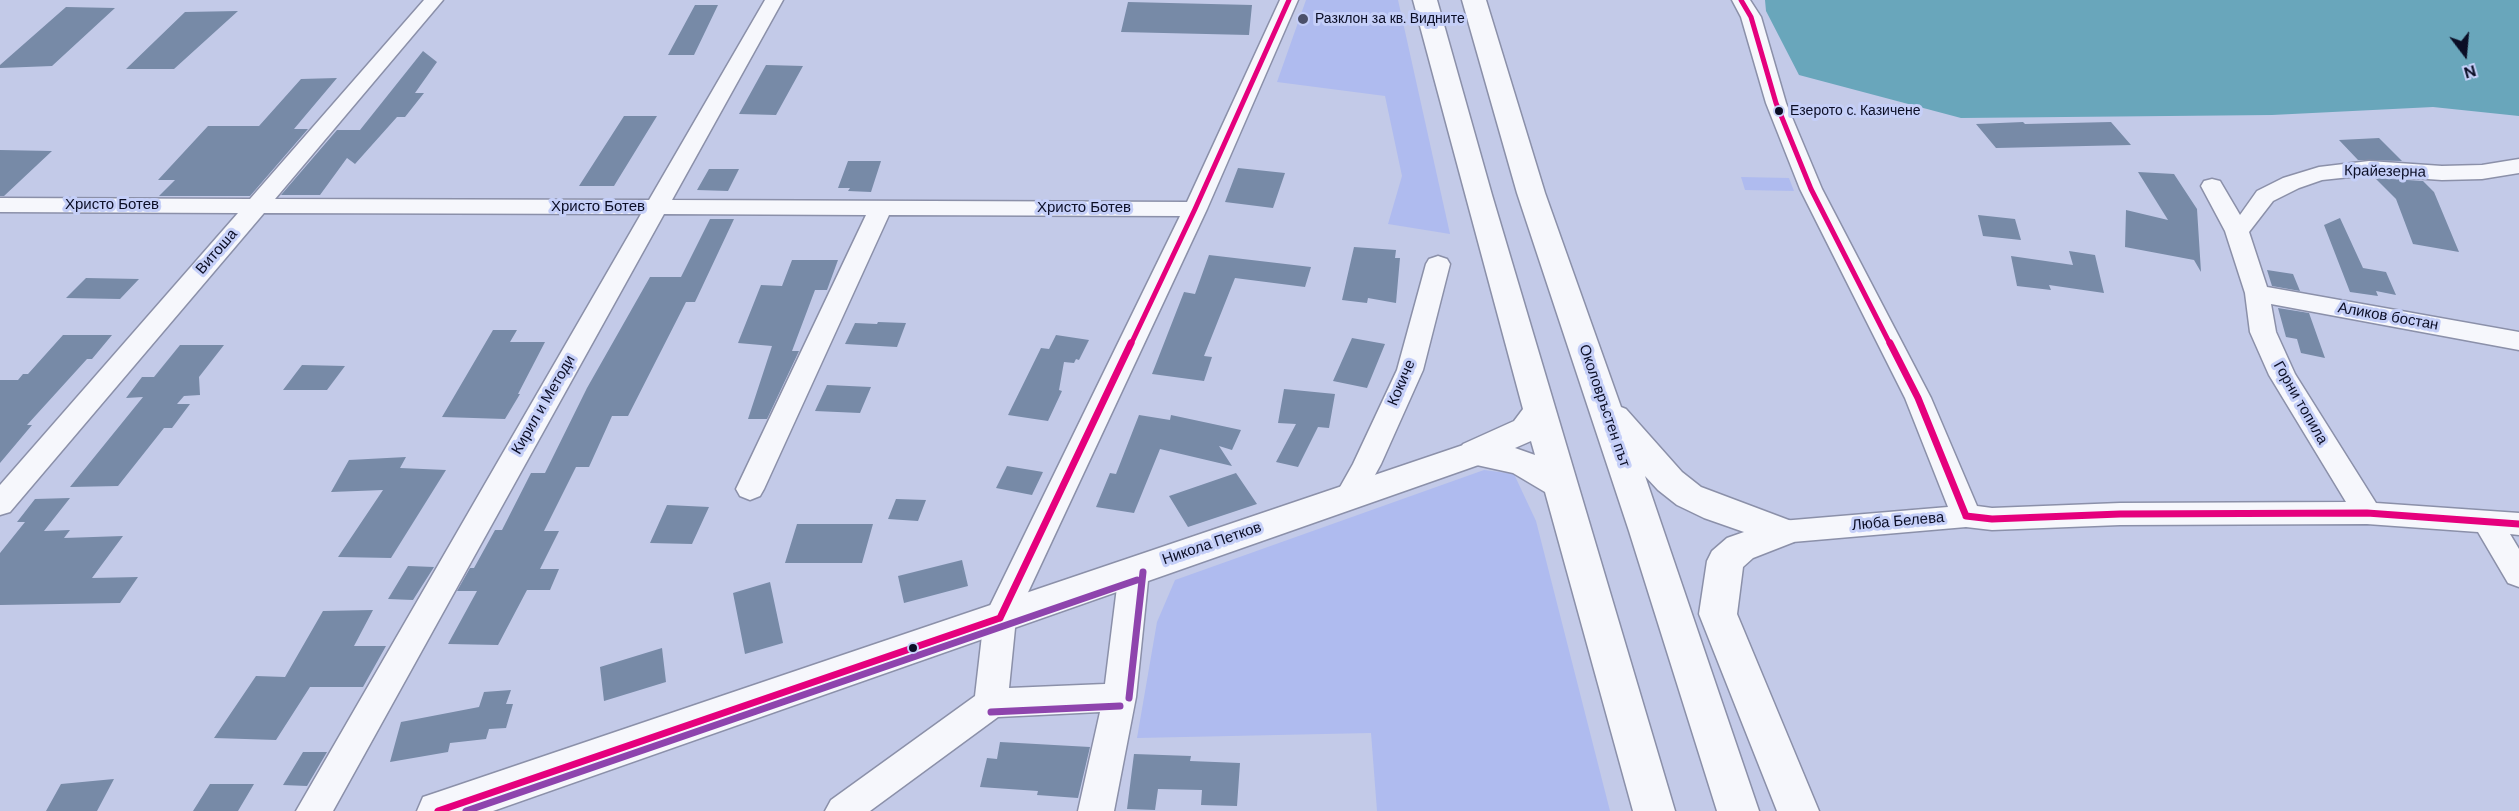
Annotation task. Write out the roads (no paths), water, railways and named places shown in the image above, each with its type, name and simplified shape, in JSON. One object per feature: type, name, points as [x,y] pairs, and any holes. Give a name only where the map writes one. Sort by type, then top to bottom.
[{"type":"main road","points":[[1425,0],[1446,83],[1654,811]]},
{"type":"main road","name":"Околовръстен път","points":[[1474,0],[1531,193],[1738,811]]},
{"type":"main road","points":[[1603,404],[1670,481],[1689,496],[1717,509],[1740,515],[1781,532]]},
{"type":"main road","name":"Никола Петков","points":[[438,811],[1475,453],[1526,429],[1540,410]]},
{"type":"main road","points":[[1475,453],[1503,457],[1525,464],[1563,486]]},
{"type":"main road","points":[[1781,532],[1740,548],[1725,561],[1718,614],[1798,811]]},
{"type":"street","name":"Витоша","points":[[0,504],[434,0]]},
{"type":"street","name":"Кирил и Методи","points":[[314,811],[774,0]]},
{"type":"street","points":[[991,703],[1000,618],[1195,209],[1289,0]]},
{"type":"street","points":[[1741,0],[1751,18],[1776,103],[1811,189],[1918,398],[1966,516]]},
{"type":"street","name":"Крайезерна","points":[[2237,231],[2265,196],[2291,183],[2319,174],[2369,168],[2442,173],[2473,172],[2519,166]]},
{"type":"street","name":"Горни топила","points":[[2212,186],[2237,231],[2257,293],[2263,332],[2282,375],[2367,513]]},
{"type":"street","name":"Христо Ботев","points":[[0,205],[1195,209]]},
{"type":"street","points":[[750,489],[881,207]]},
{"type":"street","name":"Кокиче","points":[[1349,496],[1367,464],[1410,370],[1438,264]]},
{"type":"street","name":"Аликов бостан","points":[[2257,293],[2519,341]]},
{"type":"street","name":"Люба Белева","points":[[1781,532],[1966,516],[1992,519],[2120,514],[2367,513],[2519,524]]},
{"type":"street","points":[[2486,520],[2519,575]]},
{"type":"street","points":[[1096,811],[1119,697],[1134,571]]},
{"type":"street","points":[[843,811],[991,703],[1119,697]]},
{"type":"place","name":"Разклон за кв. Видните","points":[[1303,19]]},
{"type":"place","name":"Езерото с. Казичене","points":[[1779,111]]}]
